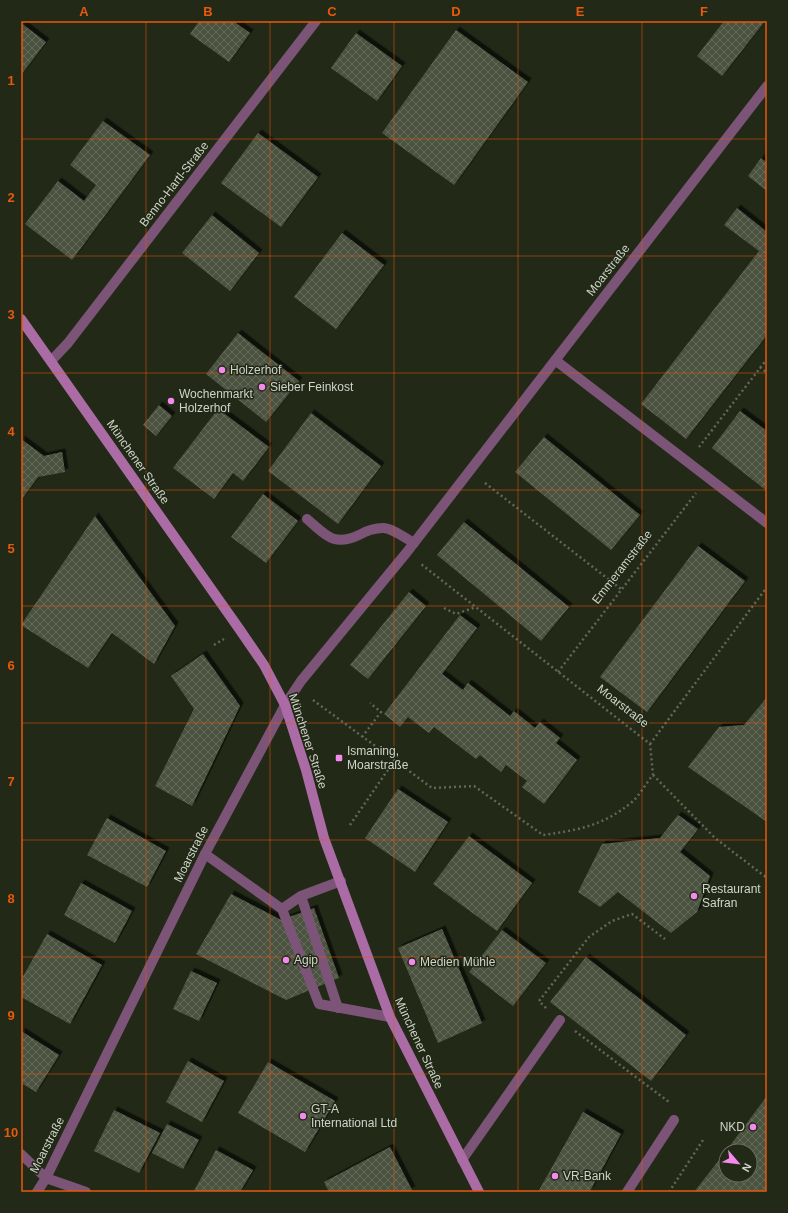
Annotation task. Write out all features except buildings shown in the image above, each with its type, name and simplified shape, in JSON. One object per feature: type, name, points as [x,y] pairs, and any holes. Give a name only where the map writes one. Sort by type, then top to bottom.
[{"type":"main road","name":"Münchener Straße","points":[[21,319],[264,665],[285,705],[306,770],[324,838],[390,1017],[479,1192]]},
{"type":"street","name":"Benno-Hartl-Straße","points":[[51,361],[68,342],[316,21]]},
{"type":"street","name":"Moarstraße","points":[[37,1192],[46,1178],[205,854],[285,705],[301,681],[407,552],[767,86]]},
{"type":"street","points":[[555,360],[767,523]]},
{"type":"street","points":[[307,519],[327,536],[338,541],[350,539],[368,531],[384,528],[414,543]]},
{"type":"street","points":[[205,854],[282,909],[319,1004],[390,1017]]},
{"type":"street","points":[[282,909],[301,896],[341,881]]},
{"type":"street","points":[[301,896],[338,1008]]},
{"type":"street","points":[[462,1160],[560,1020]]},
{"type":"street","points":[[627,1192],[674,1120]]},
{"type":"street","points":[[21,1154],[46,1178],[86,1192]]},
{"type":"path","points":[[688,462],[767,359]]},
{"type":"path","points":[[760,368],[767,373]]},
{"type":"path","points":[[469,471],[621,590]]},
{"type":"path","name":"Emmeramstraße","points":[[558,672],[707,478]]},
{"type":"path","name":"Moarstraße","points":[[407,552],[650,744],[653,775]]},
{"type":"path","points":[[650,744],[767,587]]},
{"type":"path","points":[[444,608],[456,614],[476,607]]},
{"type":"path","points":[[313,700],[432,788],[474,786],[543,835],[585,829],[610,817],[633,801],[653,775],[715,838],[767,878]]},
{"type":"path","points":[[362,737],[381,712],[370,703]]},
{"type":"path","points":[[350,825],[394,761]]},
{"type":"path","points":[[665,938],[632,914],[612,921],[589,937],[539,1002],[560,1020],[674,1106]]},
{"type":"path","points":[[669,1192],[703,1140]]},
{"type":"place","name":"Holzerhof","points":[[222,370]]},
{"type":"place","name":"Sieber Feinkost","points":[[262,387]]},
{"type":"place","name":"Wochenmarkt Holzerhof","points":[[171,401]]},
{"type":"place","name":"Ismaning, Moarstraße","points":[[339,758]]},
{"type":"place","name":"Restaurant Safran","points":[[694,896]]},
{"type":"place","name":"Agip","points":[[286,960]]},
{"type":"place","name":"Medien Mühle","points":[[412,962]]},
{"type":"place","name":"GT-A International Ltd","points":[[303,1116]]},
{"type":"place","name":"NKD","points":[[753,1127]]},
{"type":"place","name":"VR-Bank","points":[[555,1176]]}]
